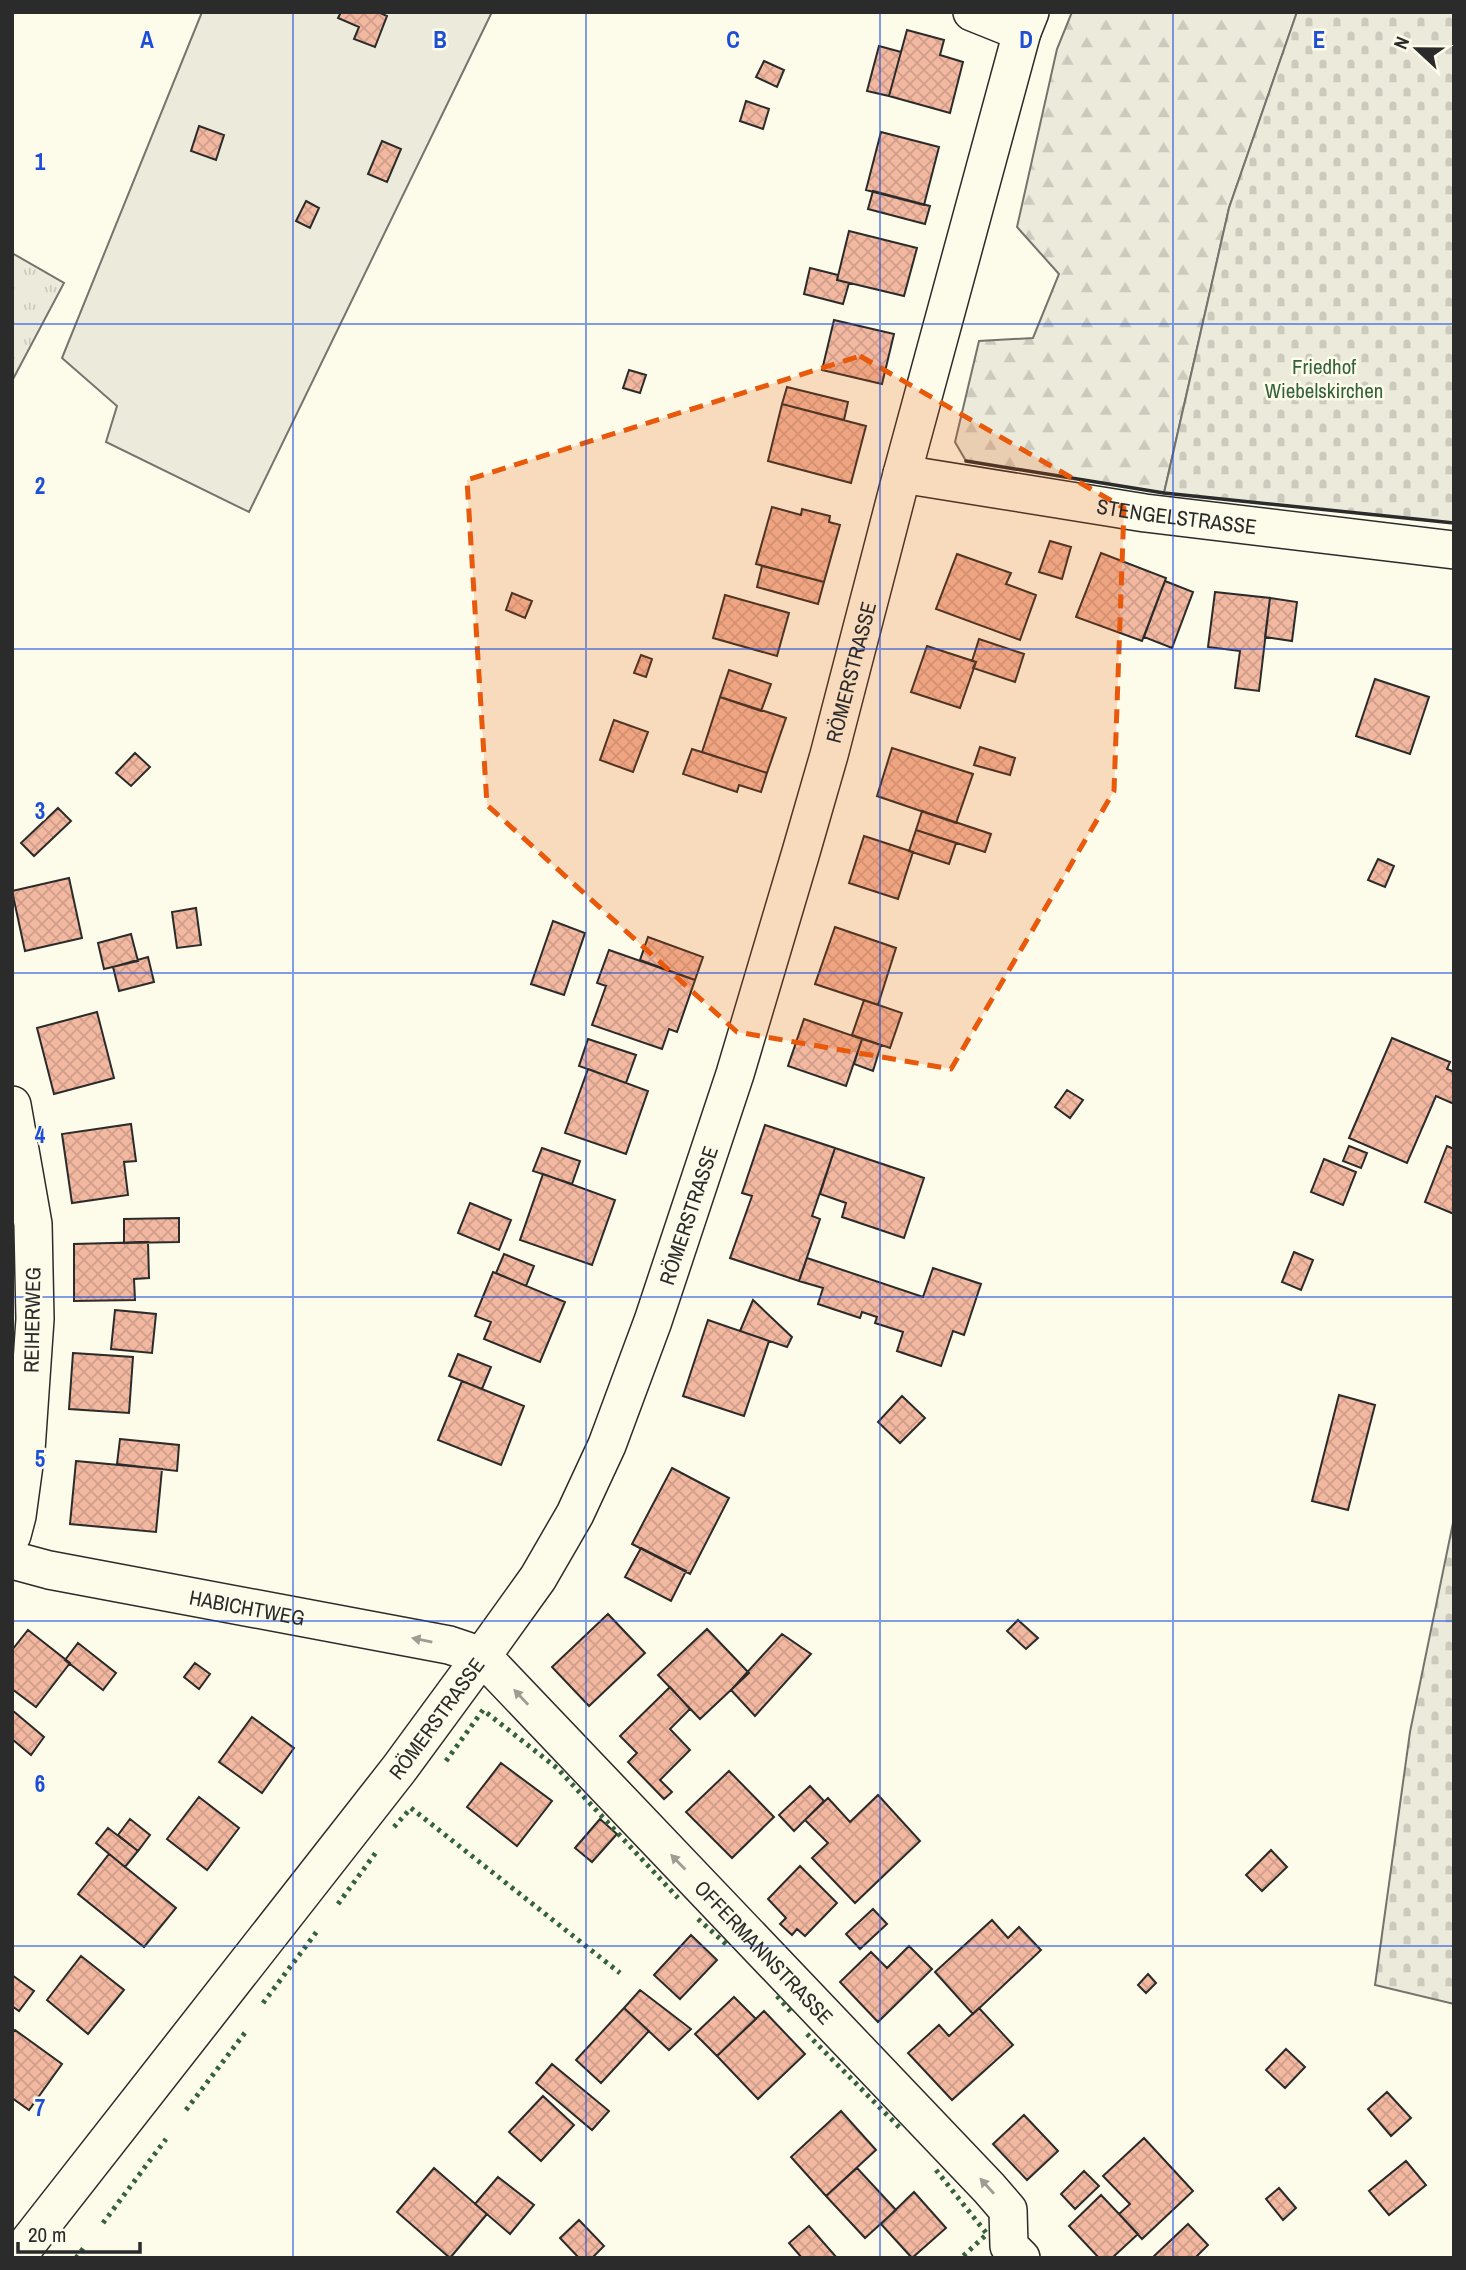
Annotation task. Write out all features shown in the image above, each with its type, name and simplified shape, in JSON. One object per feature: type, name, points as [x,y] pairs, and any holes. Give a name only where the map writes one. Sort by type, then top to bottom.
[{"type":"street","points":[[972,12],[1026,22]]},
{"type":"street","name":"RÖMERSTRASSE","points":[[16,2258],[399,1769],[482,1656],[538,1578],[575,1514],[607,1445],[653,1321],[735,1074],[778,931],[829,755],[902,474],[1026,22]]},
{"type":"street","name":"STENGELSTRASSE","points":[[902,474],[1145,513],[1454,550]]},
{"type":"street","name":"REIHERWEG","points":[[12,1105],[33,1224],[35,1319],[26,1450],[12,1535]]},
{"type":"street","name":"HABICHTWEG","points":[[12,1560],[49,1570],[449,1645],[482,1656]]},
{"type":"street","name":"OFFERMANNSTRASSE","points":[[482,1656],[1009,2210],[1009,2254]]},
{"type":"highlighted area","points":[[860,356],[1124,508],[1114,791],[951,1069],[737,1032],[487,805],[467,480]]},
{"type":"green space","points":[[202,12],[492,12],[249,512],[106,442],[117,406],[62,358]]},
{"type":"green space","points":[[1072,12],[1297,12],[1229,208],[1164,493],[966,461],[955,442],[979,341],[1033,338],[1059,274],[1017,227],[1057,49]]},
{"type":"green space","name":"Friedhof Wiebelskirchen","points":[[1297,12],[1454,12],[1454,523],[1164,493],[1229,208]]},
{"type":"green space","points":[[12,253],[64,283],[12,381]]},
{"type":"green space","points":[[1454,1518],[1454,2004],[1375,1985],[1410,1732]]},
{"type":"building","points":[[341,12],[378,12],[387,16],[375,47],[354,39],[359,27],[338,18]]},
{"type":"building","points":[[907,30],[944,40],[940,55],[963,62],[950,113],[889,96]]},
{"type":"building","points":[[879,46],[901,52],[889,96],[867,91]]},
{"type":"building","points":[[764,61],[784,70],[777,87],[756,77]]},
{"type":"building","points":[[746,101],[769,109],[763,129],[740,121]]},
{"type":"building","points":[[199,126],[224,135],[216,160],[191,151]]},
{"type":"building","points":[[881,132],[939,147],[924,205],[866,190]]},
{"type":"building","points":[[382,141],[401,149],[387,182],[368,174]]},
{"type":"building","points":[[873,191],[930,206],[925,224],[868,209]]},
{"type":"building","points":[[306,201],[319,208],[310,228],[296,221]]},
{"type":"building","points":[[849,231],[917,248],[904,296],[837,280]]},
{"type":"building","points":[[810,268],[838,275],[837,280],[849,283],[843,304],[804,294]]},
{"type":"building","points":[[834,320],[894,334],[882,384],[822,370]]},
{"type":"building","points":[[629,370],[646,375],[640,393],[623,388]]},
{"type":"building","points":[[787,387],[848,402],[844,420],[782,404]]},
{"type":"building","points":[[782,404],[866,426],[851,483],[768,461]]},
{"type":"building","points":[[772,507],[801,515],[802,509],[830,516],[829,522],[840,525],[824,582],[756,564]]},
{"type":"building","points":[[1050,541],[1071,547],[1062,579],[1039,572]]},
{"type":"building","points":[[1101,553],[1166,578],[1142,641],[1076,617]]},
{"type":"building","points":[[957,554],[1011,573],[1006,584],[1036,595],[1020,640],[936,609]]},
{"type":"building","points":[[762,566],[824,582],[818,604],[757,587]]},
{"type":"building","points":[[1165,581],[1193,592],[1172,648],[1144,637]]},
{"type":"building","points":[[1215,592],[1270,598],[1259,691],[1235,688],[1240,651],[1208,647]]},
{"type":"building","points":[[512,593],[532,601],[525,618],[506,610]]},
{"type":"building","points":[[725,595],[789,613],[777,656],[713,638]]},
{"type":"building","points":[[1270,598],[1297,602],[1292,641],[1265,637]]},
{"type":"building","points":[[979,639],[1024,654],[1015,682],[973,668],[976,662],[972,661]]},
{"type":"building","points":[[927,646],[976,662],[960,708],[911,692]]},
{"type":"building","points":[[641,655],[652,659],[646,677],[634,673]]},
{"type":"building","points":[[729,670],[771,684],[761,711],[720,697]]},
{"type":"building","points":[[1375,679],[1429,697],[1410,754],[1356,736]]},
{"type":"building","points":[[720,697],[786,718],[767,773],[702,752]]},
{"type":"building","points":[[614,720],[648,732],[633,772],[600,760]]},
{"type":"building","points":[[980,747],[1015,758],[1010,775],[974,765]]},
{"type":"building","points":[[892,748],[973,774],[956,823],[877,796]]},
{"type":"building","points":[[692,749],[767,773],[761,792],[739,785],[737,792],[683,774]]},
{"type":"building","points":[[135,753],[150,767],[131,786],[116,773]]},
{"type":"building","points":[[58,808],[71,821],[34,856],[21,843]]},
{"type":"building","points":[[922,811],[991,834],[985,852],[916,830]]},
{"type":"building","points":[[916,830],[956,843],[949,864],[909,851]]},
{"type":"building","points":[[864,836],[913,852],[898,899],[849,883]]},
{"type":"building","points":[[1378,859],[1394,866],[1385,887],[1368,880]]},
{"type":"building","points":[[69,878],[82,938],[25,951],[12,891]]},
{"type":"building","points":[[196,908],[201,945],[177,948],[172,912]]},
{"type":"building","points":[[553,921],[585,933],[564,995],[531,984]]},
{"type":"building","points":[[835,927],[896,948],[878,1005],[815,984]]},
{"type":"building","points":[[131,934],[138,961],[104,969],[98,943]]},
{"type":"building","points":[[648,937],[703,957],[695,980],[640,960]]},
{"type":"building","points":[[609,950],[695,980],[677,1032],[669,1029],[662,1049],[592,1025],[606,986],[597,983]]},
{"type":"building","points":[[148,957],[154,982],[119,991],[113,967]]},
{"type":"building","points":[[864,1000],[902,1013],[890,1048],[852,1035]]},
{"type":"building","points":[[97,1012],[114,1078],[54,1094],[37,1028]]},
{"type":"building","points":[[804,1019],[862,1039],[846,1086],[788,1066]]},
{"type":"building","points":[[1392,1038],[1450,1062],[1447,1069],[1454,1072],[1454,1104],[1436,1096],[1407,1163],[1349,1138]]},
{"type":"building","points":[[588,1039],[636,1055],[626,1083],[579,1066]]},
{"type":"building","points":[[862,1039],[881,1045],[873,1071],[854,1064]]},
{"type":"building","points":[[588,1069],[648,1091],[626,1154],[565,1133]]},
{"type":"building","points":[[1067,1090],[1083,1100],[1070,1118],[1055,1107]]},
{"type":"building","points":[[131,1124],[136,1161],[124,1162],[128,1195],[72,1203],[62,1134]]},
{"type":"building","points":[[765,1125],[835,1148],[812,1216],[820,1219],[799,1281],[730,1258],[752,1196],[742,1193]]},
{"type":"building","points":[[1349,1146],[1367,1153],[1361,1168],[1343,1161]]},
{"type":"building","points":[[1447,1146],[1454,1149],[1454,1214],[1425,1202]]},
{"type":"building","points":[[542,1148],[580,1161],[572,1184],[533,1171]]},
{"type":"building","points":[[835,1148],[924,1178],[904,1238],[842,1217],[846,1203],[820,1194]]},
{"type":"building","points":[[1324,1159],[1356,1172],[1343,1205],[1311,1192]]},
{"type":"building","points":[[543,1174],[615,1200],[592,1265],[520,1240]]},
{"type":"building","points":[[470,1203],[511,1220],[499,1250],[458,1233]]},
{"type":"building","points":[[179,1218],[179,1242],[124,1243],[124,1219]]},
{"type":"building","points":[[148,1242],[149,1278],[134,1279],[135,1300],[74,1301],[74,1244]]},
{"type":"building","points":[[1294,1252],[1313,1260],[1301,1290],[1282,1282]]},
{"type":"building","points":[[504,1254],[534,1266],[526,1286],[496,1273]]},
{"type":"building","points":[[807,1258],[923,1297],[933,1268],[981,1284],[964,1335],[953,1331],[941,1366],[897,1351],[903,1332],[875,1323],[877,1317],[862,1312],[860,1318],[818,1304],[823,1288],[799,1281]]},
{"type":"building","points":[[493,1272],[565,1302],[540,1362],[484,1339],[491,1322],[475,1316]]},
{"type":"building","points":[[753,1300],[792,1337],[787,1347],[740,1331]]},
{"type":"building","points":[[115,1310],[156,1314],[152,1353],[111,1349]]},
{"type":"building","points":[[708,1320],[769,1341],[744,1416],[683,1396]]},
{"type":"building","points":[[73,1353],[133,1357],[129,1413],[69,1409]]},
{"type":"building","points":[[458,1354],[491,1367],[482,1389],[449,1376]]},
{"type":"building","points":[[462,1381],[524,1406],[501,1465],[438,1440]]},
{"type":"building","points":[[1339,1395],[1375,1405],[1348,1510],[1312,1501]]},
{"type":"building","points":[[902,1396],[925,1418],[900,1443],[878,1422]]},
{"type":"building","points":[[120,1439],[179,1445],[177,1471],[117,1464]]},
{"type":"building","points":[[76,1461],[162,1469],[156,1532],[70,1524]]},
{"type":"building","points":[[672,1468],[729,1498],[690,1574],[632,1544]]},
{"type":"building","points":[[641,1548],[686,1571],[671,1601],[625,1577]]},
{"type":"building","points":[[608,1614],[645,1653],[589,1706],[552,1667]]},
{"type":"building","points":[[1018,1620],[1038,1638],[1026,1649],[1007,1631]]},
{"type":"building","points":[[707,1629],[749,1673],[700,1719],[658,1675]]},
{"type":"building","points":[[28,1630],[70,1663],[36,1707],[12,1689],[12,1650]]},
{"type":"building","points":[[782,1634],[811,1654],[755,1716],[731,1690]]},
{"type":"building","points":[[78,1643],[116,1673],[103,1690],[65,1660]]},
{"type":"building","points":[[195,1663],[210,1674],[199,1689],[184,1677]]},
{"type":"building","points":[[670,1687],[690,1709],[670,1729],[690,1750],[660,1780],[672,1792],[664,1799],[628,1762],[637,1753],[620,1736]]},
{"type":"building","points":[[12,1710],[44,1737],[31,1755],[12,1739]]},
{"type":"building","points":[[252,1717],[294,1748],[262,1793],[219,1762]]},
{"type":"building","points":[[501,1763],[552,1801],[517,1846],[467,1807]]},
{"type":"building","points":[[729,1771],[774,1817],[732,1858],[686,1812]]},
{"type":"building","points":[[810,1786],[824,1801],[794,1831],[779,1815]]},
{"type":"building","points":[[878,1795],[920,1841],[855,1903],[812,1858],[828,1843],[805,1820],[828,1798],[850,1822]]},
{"type":"building","points":[[199,1797],[239,1828],[207,1870],[167,1839]]},
{"type":"building","points":[[130,1819],[150,1835],[138,1851],[118,1835]]},
{"type":"building","points":[[600,1819],[617,1834],[592,1862],[575,1848]]},
{"type":"building","points":[[108,1828],[138,1851],[125,1867],[96,1843]]},
{"type":"building","points":[[1271,1850],[1287,1867],[1262,1891],[1246,1875]]},
{"type":"building","points":[[109,1854],[176,1908],[144,1947],[78,1894]]},
{"type":"building","points":[[800,1866],[837,1903],[805,1936],[797,1929],[792,1935],[780,1924],[786,1918],[768,1899]]},
{"type":"building","points":[[873,1909],[887,1924],[860,1949],[846,1934]]},
{"type":"building","points":[[992,1920],[1008,1938],[1019,1927],[1041,1950],[973,2014],[935,1972]]},
{"type":"building","points":[[691,1935],[717,1960],[680,1999],[654,1975]]},
{"type":"building","points":[[909,1946],[932,1969],[878,2022],[840,1982],[871,1952],[887,1968]]},
{"type":"building","points":[[81,1956],[124,1990],[88,2034],[47,2000]]},
{"type":"building","points":[[1148,1974],[1156,1983],[1146,1993],[1138,1985]]},
{"type":"building","points":[[12,1975],[34,1991],[19,2011],[12,2006]]},
{"type":"building","points":[[640,1990],[691,2029],[669,2050],[624,2008]]},
{"type":"building","points":[[734,1997],[756,2019],[717,2056],[695,2034]]},
{"type":"building","points":[[624,2008],[649,2031],[601,2083],[576,2060]]},
{"type":"building","points":[[979,2008],[1013,2045],[952,2100],[908,2053],[939,2025],[949,2036]]},
{"type":"building","points":[[764,2011],[805,2054],[758,2099],[717,2056]]},
{"type":"building","points":[[15,2030],[62,2064],[29,2110],[12,2098],[12,2033]]},
{"type":"building","points":[[1286,2049],[1305,2067],[1285,2088],[1266,2070]]},
{"type":"building","points":[[552,2064],[609,2111],[592,2130],[536,2083]]},
{"type":"building","points":[[1387,2092],[1411,2118],[1391,2136],[1368,2109]]},
{"type":"building","points":[[543,2096],[574,2125],[541,2161],[509,2132]]},
{"type":"building","points":[[841,2111],[876,2150],[826,2196],[791,2157]]},
{"type":"building","points":[[1024,2115],[1058,2151],[1027,2180],[993,2144]]},
{"type":"building","points":[[1144,2138],[1193,2191],[1142,2239],[1119,2214],[1130,2204],[1103,2176]]},
{"type":"building","points":[[1406,2161],[1426,2185],[1389,2215],[1369,2191]]},
{"type":"building","points":[[434,2168],[487,2214],[450,2258],[397,2212]]},
{"type":"building","points":[[857,2168],[896,2210],[865,2238],[826,2196]]},
{"type":"building","points":[[1084,2171],[1099,2186],[1075,2209],[1061,2194]]},
{"type":"building","points":[[498,2177],[534,2205],[510,2234],[475,2204]]},
{"type":"building","points":[[1279,2188],[1296,2208],[1283,2220],[1266,2199]]},
{"type":"building","points":[[914,2192],[946,2228],[912,2258],[881,2224]]},
{"type":"building","points":[[1101,2195],[1138,2234],[1112,2258],[1099,2258],[1069,2226]]},
{"type":"building","points":[[579,2220],[604,2246],[592,2258],[579,2258],[560,2238]]},
{"type":"building","points":[[1188,2224],[1208,2245],[1195,2258],[1152,2258]]},
{"type":"building","points":[[809,2226],[837,2258],[802,2258],[789,2243]]},
{"type":"hedge","points":[[446,1761],[483,1710],[557,1768],[678,1898]]},
{"type":"hedge","points":[[394,1827],[411,1808],[620,1973]]},
{"type":"hedge","points":[[338,1904],[377,1851]]},
{"type":"hedge","points":[[698,1919],[727,1945]]},
{"type":"hedge","points":[[263,2003],[318,1930]]},
{"type":"hedge","points":[[777,1996],[791,2012]]},
{"type":"hedge","points":[[186,2110],[247,2030]]},
{"type":"hedge","points":[[807,2034],[900,2128]]},
{"type":"hedge","points":[[103,2223],[166,2139]]},
{"type":"hedge","points":[[936,2170],[987,2234],[961,2258]]},
{"type":"hedge","points":[[76,2258],[85,2246]]},
{"type":"wall","points":[[966,461],[1164,493],[1454,523]]}]
